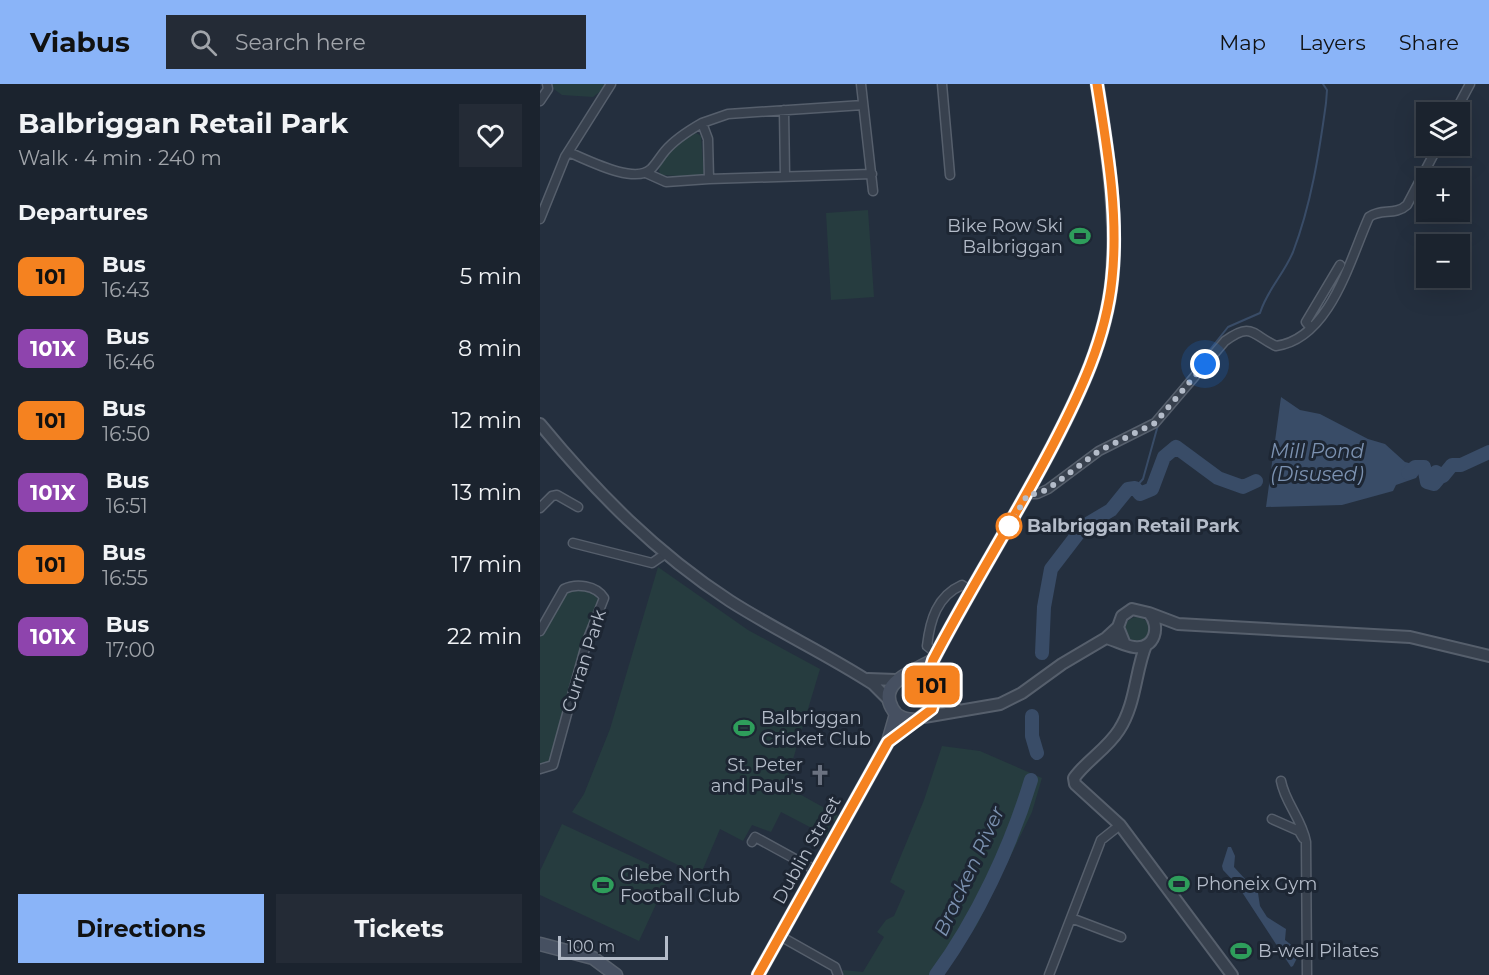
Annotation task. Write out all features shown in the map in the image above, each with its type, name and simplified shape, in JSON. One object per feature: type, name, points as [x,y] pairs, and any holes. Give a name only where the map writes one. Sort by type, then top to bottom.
[{"type":"main road","points":[[935,656],[896,680],[889,693],[889,700],[896,714],[902,718],[920,719],[932,709],[935,656],[1028,494],[1086,380],[1112,279],[1113,227],[1108,160],[1097,84]]},
{"type":"main road","points":[[908,674],[922,676],[933,691]]},
{"type":"main road","name":"Dublin Street","points":[[758,975],[888,742],[896,714]]},
{"type":"main road","name":"Dublin Street","points":[[888,742],[920,719]]},
{"type":"main road","points":[[540,944],[593,958],[616,975]]},
{"type":"street","points":[[540,101],[548,89],[547,84]]},
{"type":"street","points":[[540,219],[568,152],[611,84]]},
{"type":"street","points":[[861,84],[873,191]]},
{"type":"street","points":[[942,84],[950,175]]},
{"type":"street","points":[[1460,102],[1470,84]]},
{"type":"street","points":[[568,152],[606,169],[638,175],[646,173],[683,133],[702,123],[728,114],[863,105]]},
{"type":"street","points":[[784,110],[785,176]]},
{"type":"street","points":[[702,123],[708,139],[709,179]]},
{"type":"street","points":[[1028,494],[1037,494],[1048,489],[1099,451],[1157,421],[1225,341],[1238,332],[1252,331],[1276,346],[1295,340],[1324,314],[1335,298],[1369,217],[1375,213],[1401,210],[1407,205],[1433,156]]},
{"type":"street","points":[[646,173],[666,182],[872,174]]},
{"type":"street","points":[[1310,327],[1306,322],[1340,265]]},
{"type":"street","points":[[540,424],[613,506],[665,554],[731,602],[864,678],[889,700]]},
{"type":"street","points":[[540,508],[552,496],[557,495],[578,507]]},
{"type":"street","points":[[573,543],[652,563],[665,554]]},
{"type":"street","points":[[935,656],[927,645],[934,612],[956,588],[962,585],[971,591]]},
{"type":"street","name":"Curran Park","points":[[540,631],[564,589],[570,586],[584,586],[600,592],[604,598],[587,641],[553,765],[540,769]]},
{"type":"street","points":[[920,719],[1000,704],[1015,697],[1106,638],[1118,627],[1122,616],[1132,609],[1178,624],[1410,637],[1489,656]]},
{"type":"street","points":[[1149,613],[1156,623],[1155,635]]},
{"type":"street","points":[[1178,624],[1155,635],[1146,645],[1139,662],[1136,690],[1120,729],[1074,778],[1079,788],[1120,825],[1232,975]]},
{"type":"street","points":[[1118,627],[1139,662]]},
{"type":"street","points":[[1106,638],[1127,644],[1146,645]]},
{"type":"street","points":[[864,678],[896,680]]},
{"type":"street","points":[[933,691],[960,711]]},
{"type":"street","points":[[1281,781],[1287,800],[1302,823],[1306,844],[1307,975]]},
{"type":"street","points":[[1272,819],[1299,831],[1306,844]]},
{"type":"street","points":[[1049,975],[1101,840],[1120,825]]},
{"type":"street","points":[[752,842],[755,837],[817,871]]},
{"type":"street","points":[[1071,918],[1121,938]]},
{"type":"street","points":[[780,936],[835,967],[838,975]]},
{"type":"green space","points":[[547,84],[610,84],[593,97],[562,95]]},
{"type":"green space","points":[[696,133],[701,136],[704,175],[698,177],[660,175],[661,163],[670,150]]},
{"type":"green space","points":[[868,210],[874,297],[831,300],[826,213]]},
{"type":"green space","points":[[658,567],[748,630],[820,669],[785,786],[839,816],[836,821],[831,822],[827,836],[781,812],[771,832],[752,825],[743,841],[720,829],[700,876],[572,812],[584,794],[610,729]]},
{"type":"green space","points":[[569,590],[590,592],[599,601],[550,762],[540,765],[540,637],[562,597]]},
{"type":"green space","points":[[1137,617],[1146,620],[1149,629],[1146,638],[1137,641],[1128,638],[1125,629],[1128,620]]},
{"type":"green space","points":[[942,746],[980,751],[1042,778],[1032,812],[977,925],[941,975],[843,975],[843,970],[863,972],[884,937],[877,932],[886,920],[894,916],[905,891],[890,882],[924,800]]},
{"type":"green space","name":"Glebe North Football Club","points":[[562,824],[670,874],[639,941],[540,895],[540,871]]},
{"type":"water","name":"Mill Pond (Disused)","points":[[1281,397],[1300,410],[1320,414],[1368,439],[1385,444],[1405,462],[1424,467],[1416,478],[1396,485],[1393,491],[1342,505],[1266,507]]},
{"type":"water","points":[[1228,847],[1231,847],[1235,856],[1234,867],[1258,893],[1260,906],[1267,917],[1286,929],[1285,940],[1294,947],[1298,956],[1293,966],[1291,967],[1238,886],[1223,870],[1222,866]]},
{"type":"waterway","points":[[1173,396],[1228,327],[1260,313],[1293,252],[1314,179],[1326,103],[1327,90],[1323,84]]},
{"type":"waterway","points":[[1135,488],[1143,479],[1158,425]]},
{"type":"waterway","name":"Bracken River","points":[[1042,653],[1044,607],[1051,569],[1084,526],[1111,510],[1128,489],[1135,488],[1140,494],[1152,489],[1164,457],[1176,447],[1218,478],[1243,487],[1256,481]]},
{"type":"waterway","name":"Bracken River","points":[[1408,473],[1415,467],[1424,467],[1427,482],[1434,484],[1439,478],[1436,472],[1443,476],[1452,465],[1461,465],[1489,452]]},
{"type":"waterway","name":"Bracken River","points":[[1032,716],[1032,736],[1037,753]]},
{"type":"waterway","name":"Bracken River","points":[[936,975],[979,906],[1003,856],[1031,780]]},
{"type":"bus line","name":"101","points":[[758,975],[888,742],[906,727],[929,714],[932,709],[935,703],[930,670],[933,660],[1028,494],[1086,380],[1102,327],[1112,279],[1113,227],[1108,160],[1097,84]]},
{"type":"place","name":"Bike Row Ski Balbriggan","points":[[1080,236]]},
{"type":"place","name":"Balbriggan Retail Park","points":[[1009,526]]},
{"type":"place","name":"Balbriggan Cricket Club","points":[[744,728]]},
{"type":"place","name":"St. Peter and Paul's","points":[[820,775]]},
{"type":"place","name":"Phoneix Gym","points":[[1179,884]]},
{"type":"place","name":"Glebe North Football Club","points":[[603,885]]},
{"type":"place","name":"B-well Pilates","points":[[1241,951]]},
{"type":"route","points":[[1009,526],[1028,494],[1037,494],[1048,489],[1099,451],[1159,420],[1205,364]]}]
